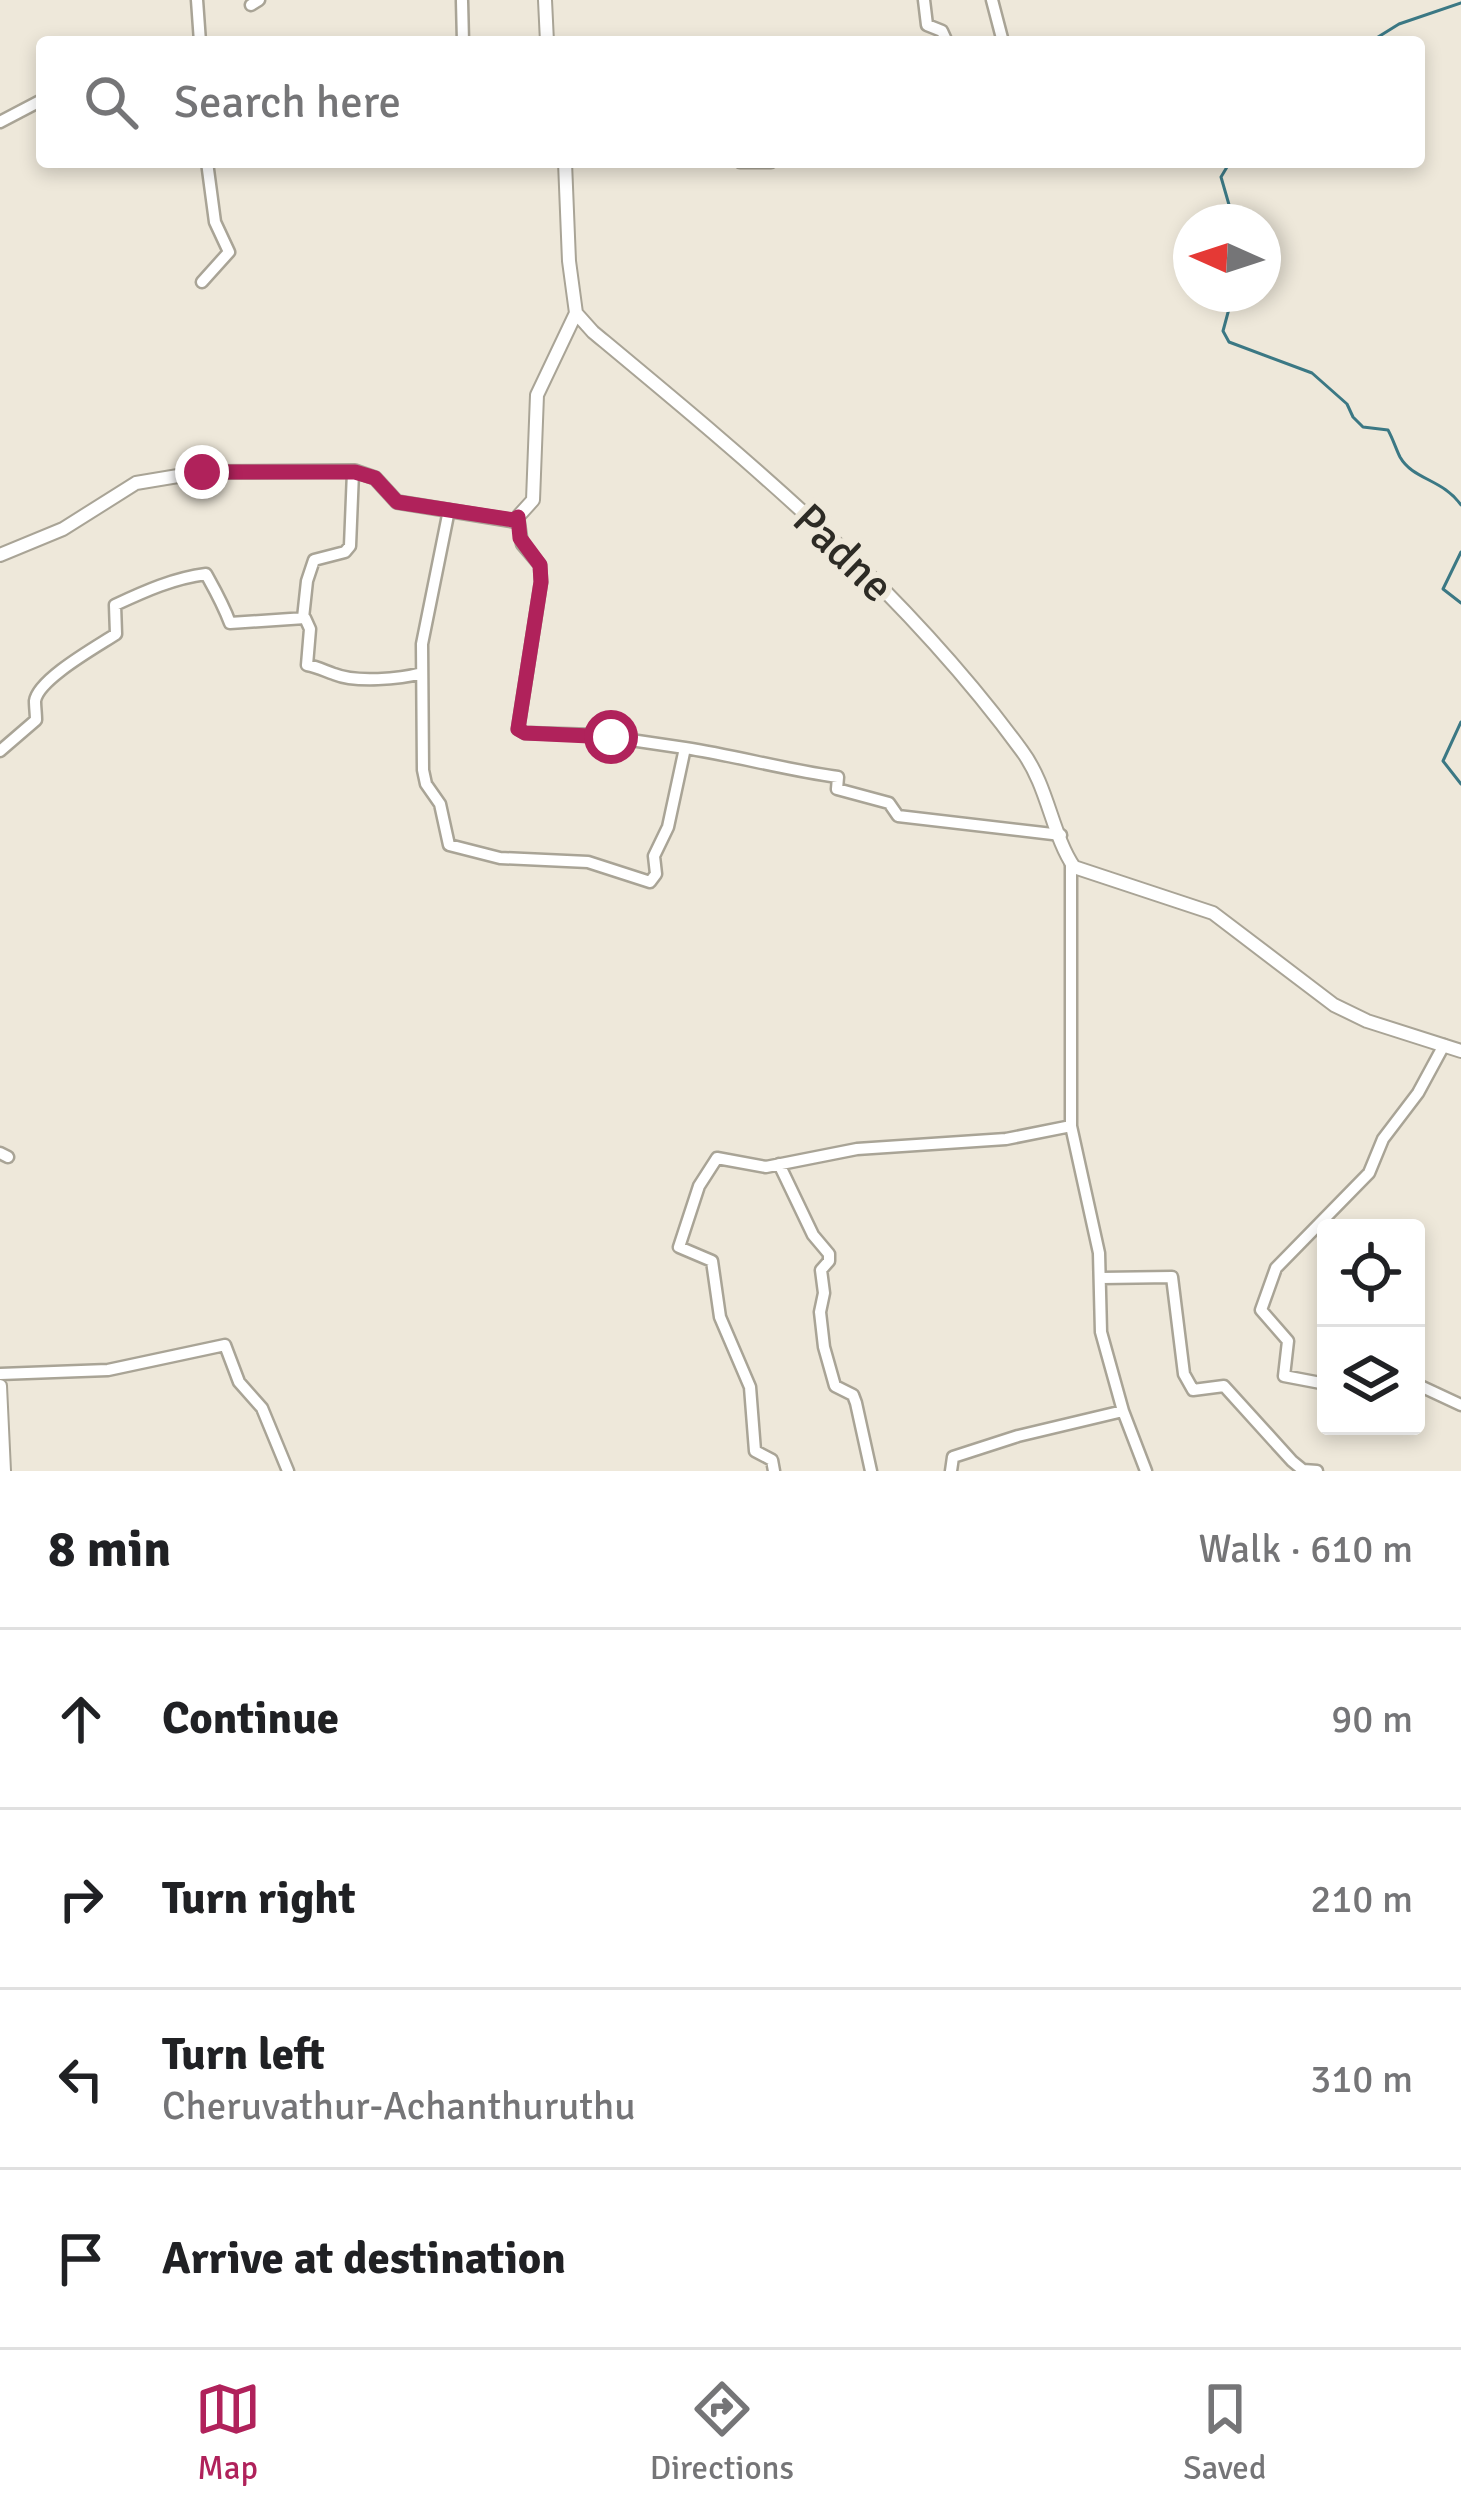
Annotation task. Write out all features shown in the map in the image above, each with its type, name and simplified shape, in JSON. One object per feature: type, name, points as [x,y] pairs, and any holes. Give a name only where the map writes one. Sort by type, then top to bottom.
[{"type":"main road","points":[[545,0],[547,36]]},
{"type":"main road","points":[[0,555],[63,530],[136,483],[202,472],[353,472],[375,478],[397,502],[514,520],[533,500],[537,395],[576,313],[568,261],[565,168]]},
{"type":"main road","name":"Padne","points":[[576,313],[894,596],[1027,758],[1071,863]]},
{"type":"main road","points":[[1071,863],[1213,913],[1334,1005],[1367,1021],[1461,1051]]},
{"type":"main road","points":[[0,1386],[4,1471]]},
{"type":"street","points":[[197,0],[200,36]]},
{"type":"street","points":[[924,0],[927,25],[944,36]]},
{"type":"street","points":[[992,0],[1001,36]]},
{"type":"street","points":[[462,1],[464,36]]},
{"type":"street","points":[[0,122],[36,103]]},
{"type":"street","points":[[202,282],[230,252],[215,222],[208,168]]},
{"type":"street","points":[[353,472],[350,546],[345,552],[314,560],[303,618],[310,629],[307,665],[333,674],[380,679],[422,673]]},
{"type":"street","points":[[449,510],[422,644],[422,673],[423,770],[440,804],[449,845],[514,860],[588,862],[650,882],[656,874],[654,856],[668,827],[685,748]]},
{"type":"street","points":[[518,517],[520,538],[540,565],[541,582],[518,729],[597,735],[760,760],[782,769],[838,777],[837,789],[889,803],[898,816],[1061,835]]},
{"type":"street","points":[[0,751],[36,720],[35,698],[41,690],[116,634],[115,604],[170,581],[206,574],[213,593],[226,603],[230,623],[303,618]]},
{"type":"street","points":[[1071,863],[1071,1126],[1095,1223],[1101,1332],[1145,1471]]},
{"type":"street","points":[[1317,1382],[1284,1376],[1286,1334],[1261,1310],[1268,1282],[1276,1268],[1369,1173],[1383,1139],[1418,1093],[1444,1045]]},
{"type":"street","points":[[774,1471],[772,1460],[755,1450],[751,1387],[720,1317],[712,1261],[682,1251],[678,1242],[699,1186],[717,1158],[757,1167],[857,1149],[1006,1139],[1071,1126]]},
{"type":"street","points":[[779,1165],[813,1235],[829,1254],[821,1270],[824,1347],[835,1386],[853,1396],[871,1471]]},
{"type":"street","points":[[1101,1278],[1172,1277],[1184,1374],[1193,1390],[1224,1386],[1292,1461],[1304,1470],[1317,1471]]},
{"type":"street","points":[[0,1374],[108,1370],[230,1347],[238,1382],[262,1408],[288,1471]]},
{"type":"street","points":[[1425,1388],[1461,1405]]},
{"type":"street","points":[[951,1471],[953,1457],[1018,1436],[1123,1412]]},
{"type":"waterway","points":[[1380,36],[1399,24],[1461,3]]},
{"type":"waterway","points":[[1226,168],[1221,177],[1229,204]]},
{"type":"waterway","points":[[1228,312],[1223,331],[1229,342],[1312,373],[1347,404],[1363,427],[1388,430],[1406,465],[1461,505]]},
{"type":"waterway","points":[[1461,552],[1443,589],[1461,603]]},
{"type":"waterway","points":[[1461,722],[1443,761],[1461,784]]},
{"type":"route","points":[[202,472],[355,472],[375,478],[397,502],[518,517],[522,544],[540,565],[541,582],[518,729],[611,737]]}]
